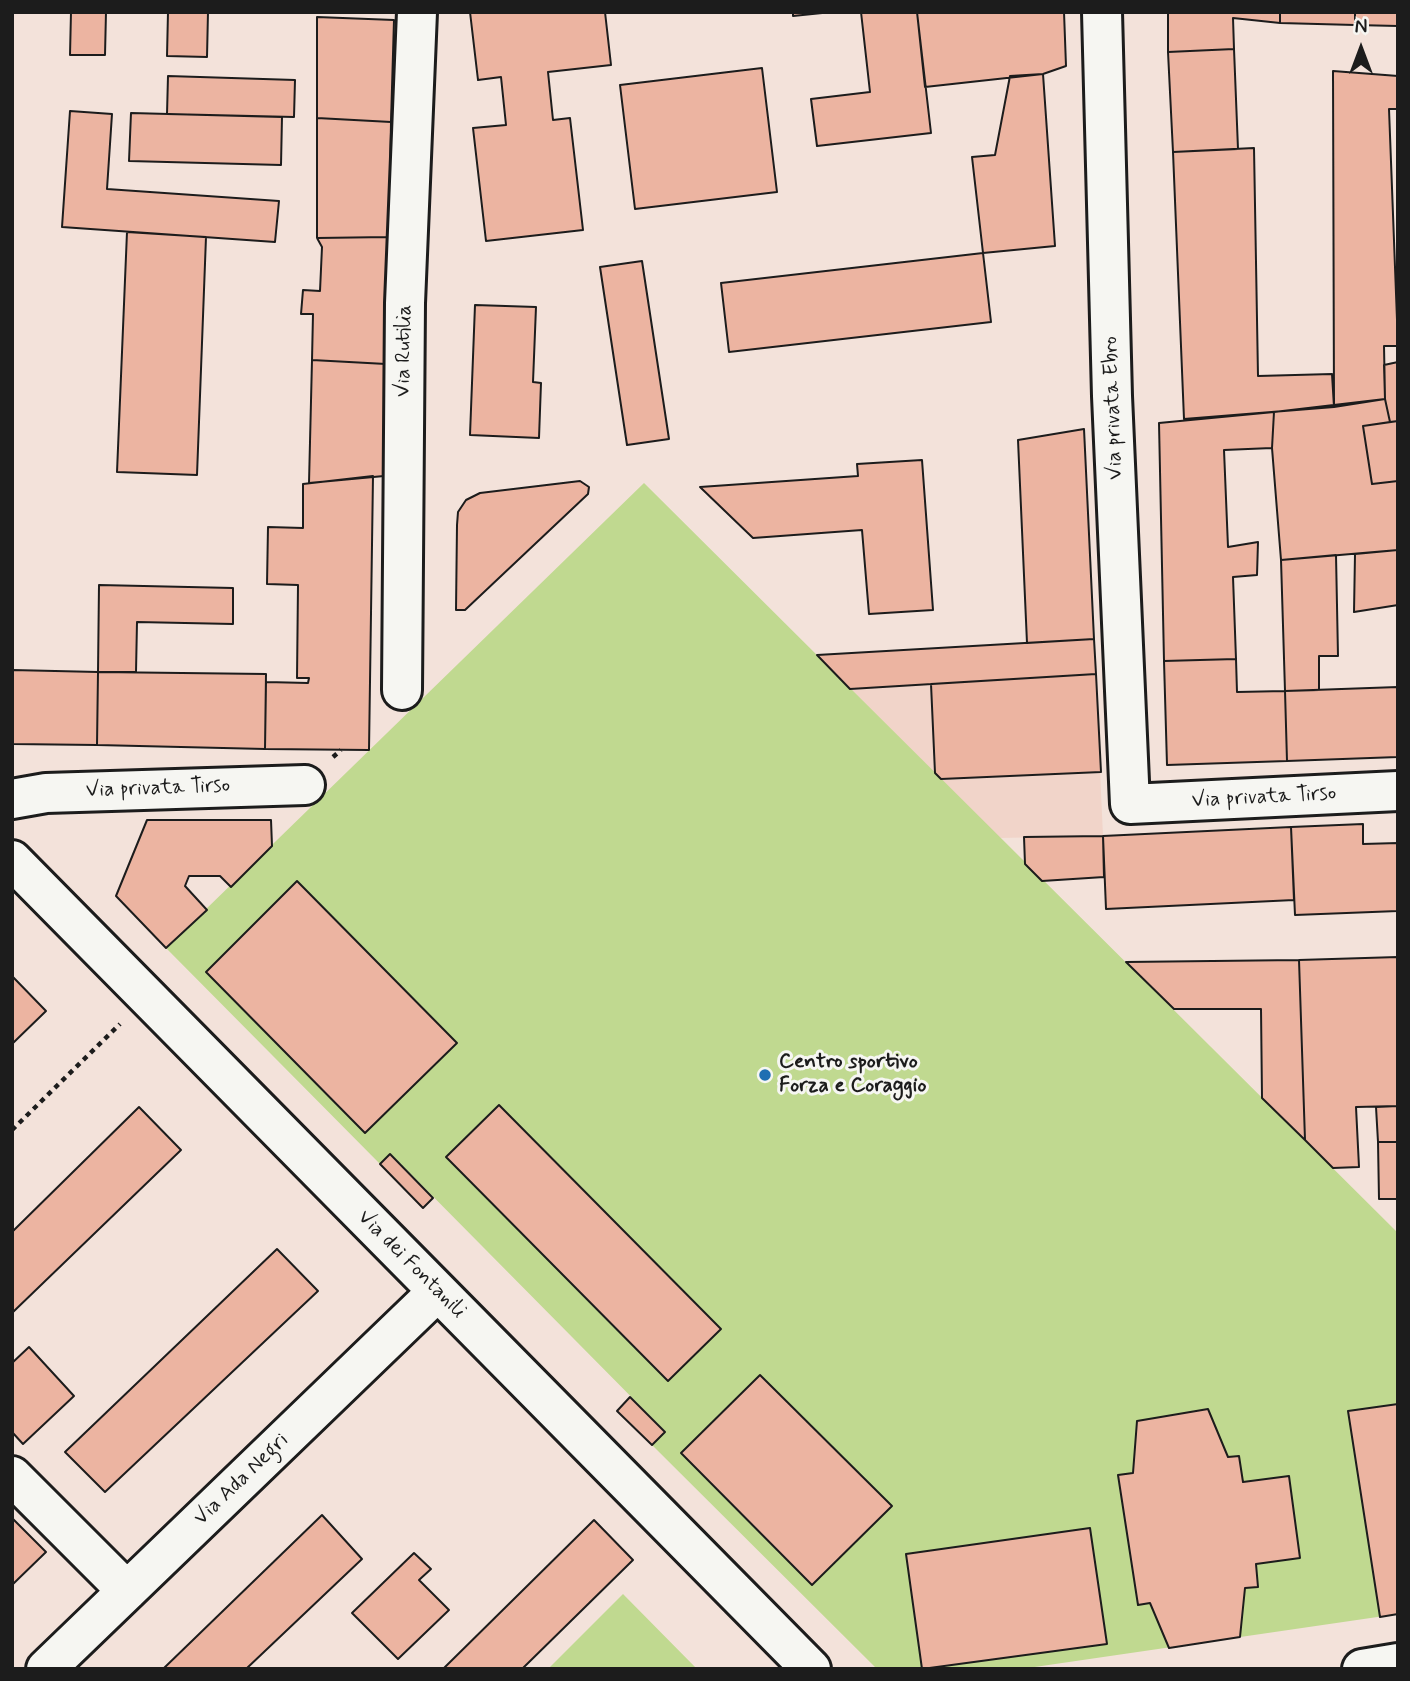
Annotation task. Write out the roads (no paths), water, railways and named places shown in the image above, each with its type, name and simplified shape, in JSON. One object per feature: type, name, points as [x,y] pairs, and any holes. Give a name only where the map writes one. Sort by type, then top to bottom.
[{"type":"street","name":"Via Rutilia","points":[[402,690],[405,303],[417,12]]},
{"type":"street","name":"Via privata Ebro","points":[[1102,12],[1112,397],[1130,804]]},
{"type":"street","name":"Via privata Tirso","points":[[12,799],[46,793],[305,785]]},
{"type":"street","name":"Via privata Tirso","points":[[1130,804],[1398,792]]},
{"type":"street","name":"Via dei Fontanili","points":[[12,860],[811,1669]]},
{"type":"street","name":"Via Ada Negri","points":[[46,1669],[437,1292]]},
{"type":"street","points":[[12,1476],[127,1591]]},
{"type":"street","points":[[1362,1669],[1398,1663]]},
{"type":"place","name":"Centro sportivo Forza e Coraggio","points":[[765,1075]]}]
